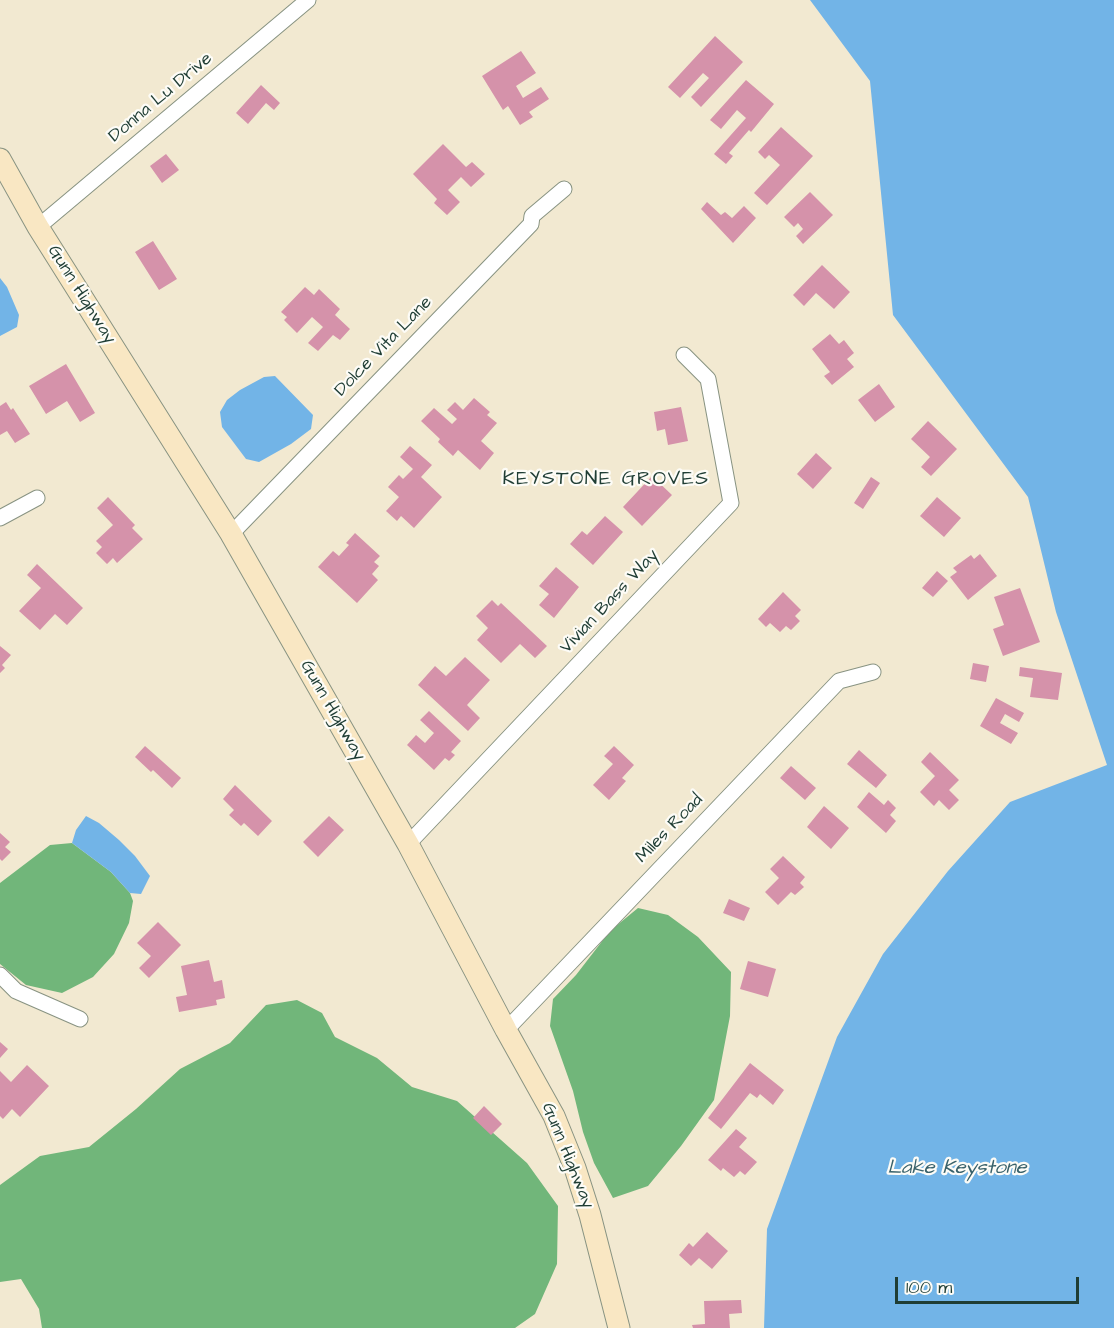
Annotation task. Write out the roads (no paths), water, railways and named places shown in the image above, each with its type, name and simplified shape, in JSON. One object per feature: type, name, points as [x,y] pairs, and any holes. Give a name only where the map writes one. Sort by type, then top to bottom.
[{"type":"main road","name":"Gunn Highway","points":[[0,159],[38,226],[231,534],[408,844],[554,1116],[575,1168],[602,1256],[619,1328]]},
{"type":"main road","name":"Gunn Highway","points":[[609,1290],[613,1328]]},
{"type":"street","name":"Donna Lu Drive","points":[[38,226],[308,0]]},
{"type":"street","name":"Dolce Vita Lane","points":[[231,534],[531,224],[532,216],[564,189]]},
{"type":"street","name":"Vivian Bass Way","points":[[408,844],[731,503],[708,379],[684,355]]},
{"type":"street","points":[[0,518],[38,498]]},
{"type":"street","name":"Miles Road","points":[[506,1030],[839,681],[873,672]]},
{"type":"street","points":[[0,975],[16,991],[80,1019]]},
{"type":"water","name":"Lake Keystone","points":[[810,0],[1114,0],[1114,1328],[764,1328],[767,1229],[837,1037],[883,954],[948,871],[1010,802],[1107,765],[1056,612],[1028,497],[893,315],[870,81]]},
{"type":"water","points":[[0,278],[7,287],[19,315],[17,327],[0,336]]},
{"type":"water","points":[[275,376],[313,415],[311,429],[291,444],[259,462],[246,459],[222,427],[220,412],[227,400],[240,390],[264,377]]},
{"type":"water","points":[[86,816],[99,823],[119,840],[150,876],[141,894],[130,893],[111,872],[72,843],[76,830]]},
{"type":"district","name":"KEYSTONE GROVES","points":[[606,480]]}]
